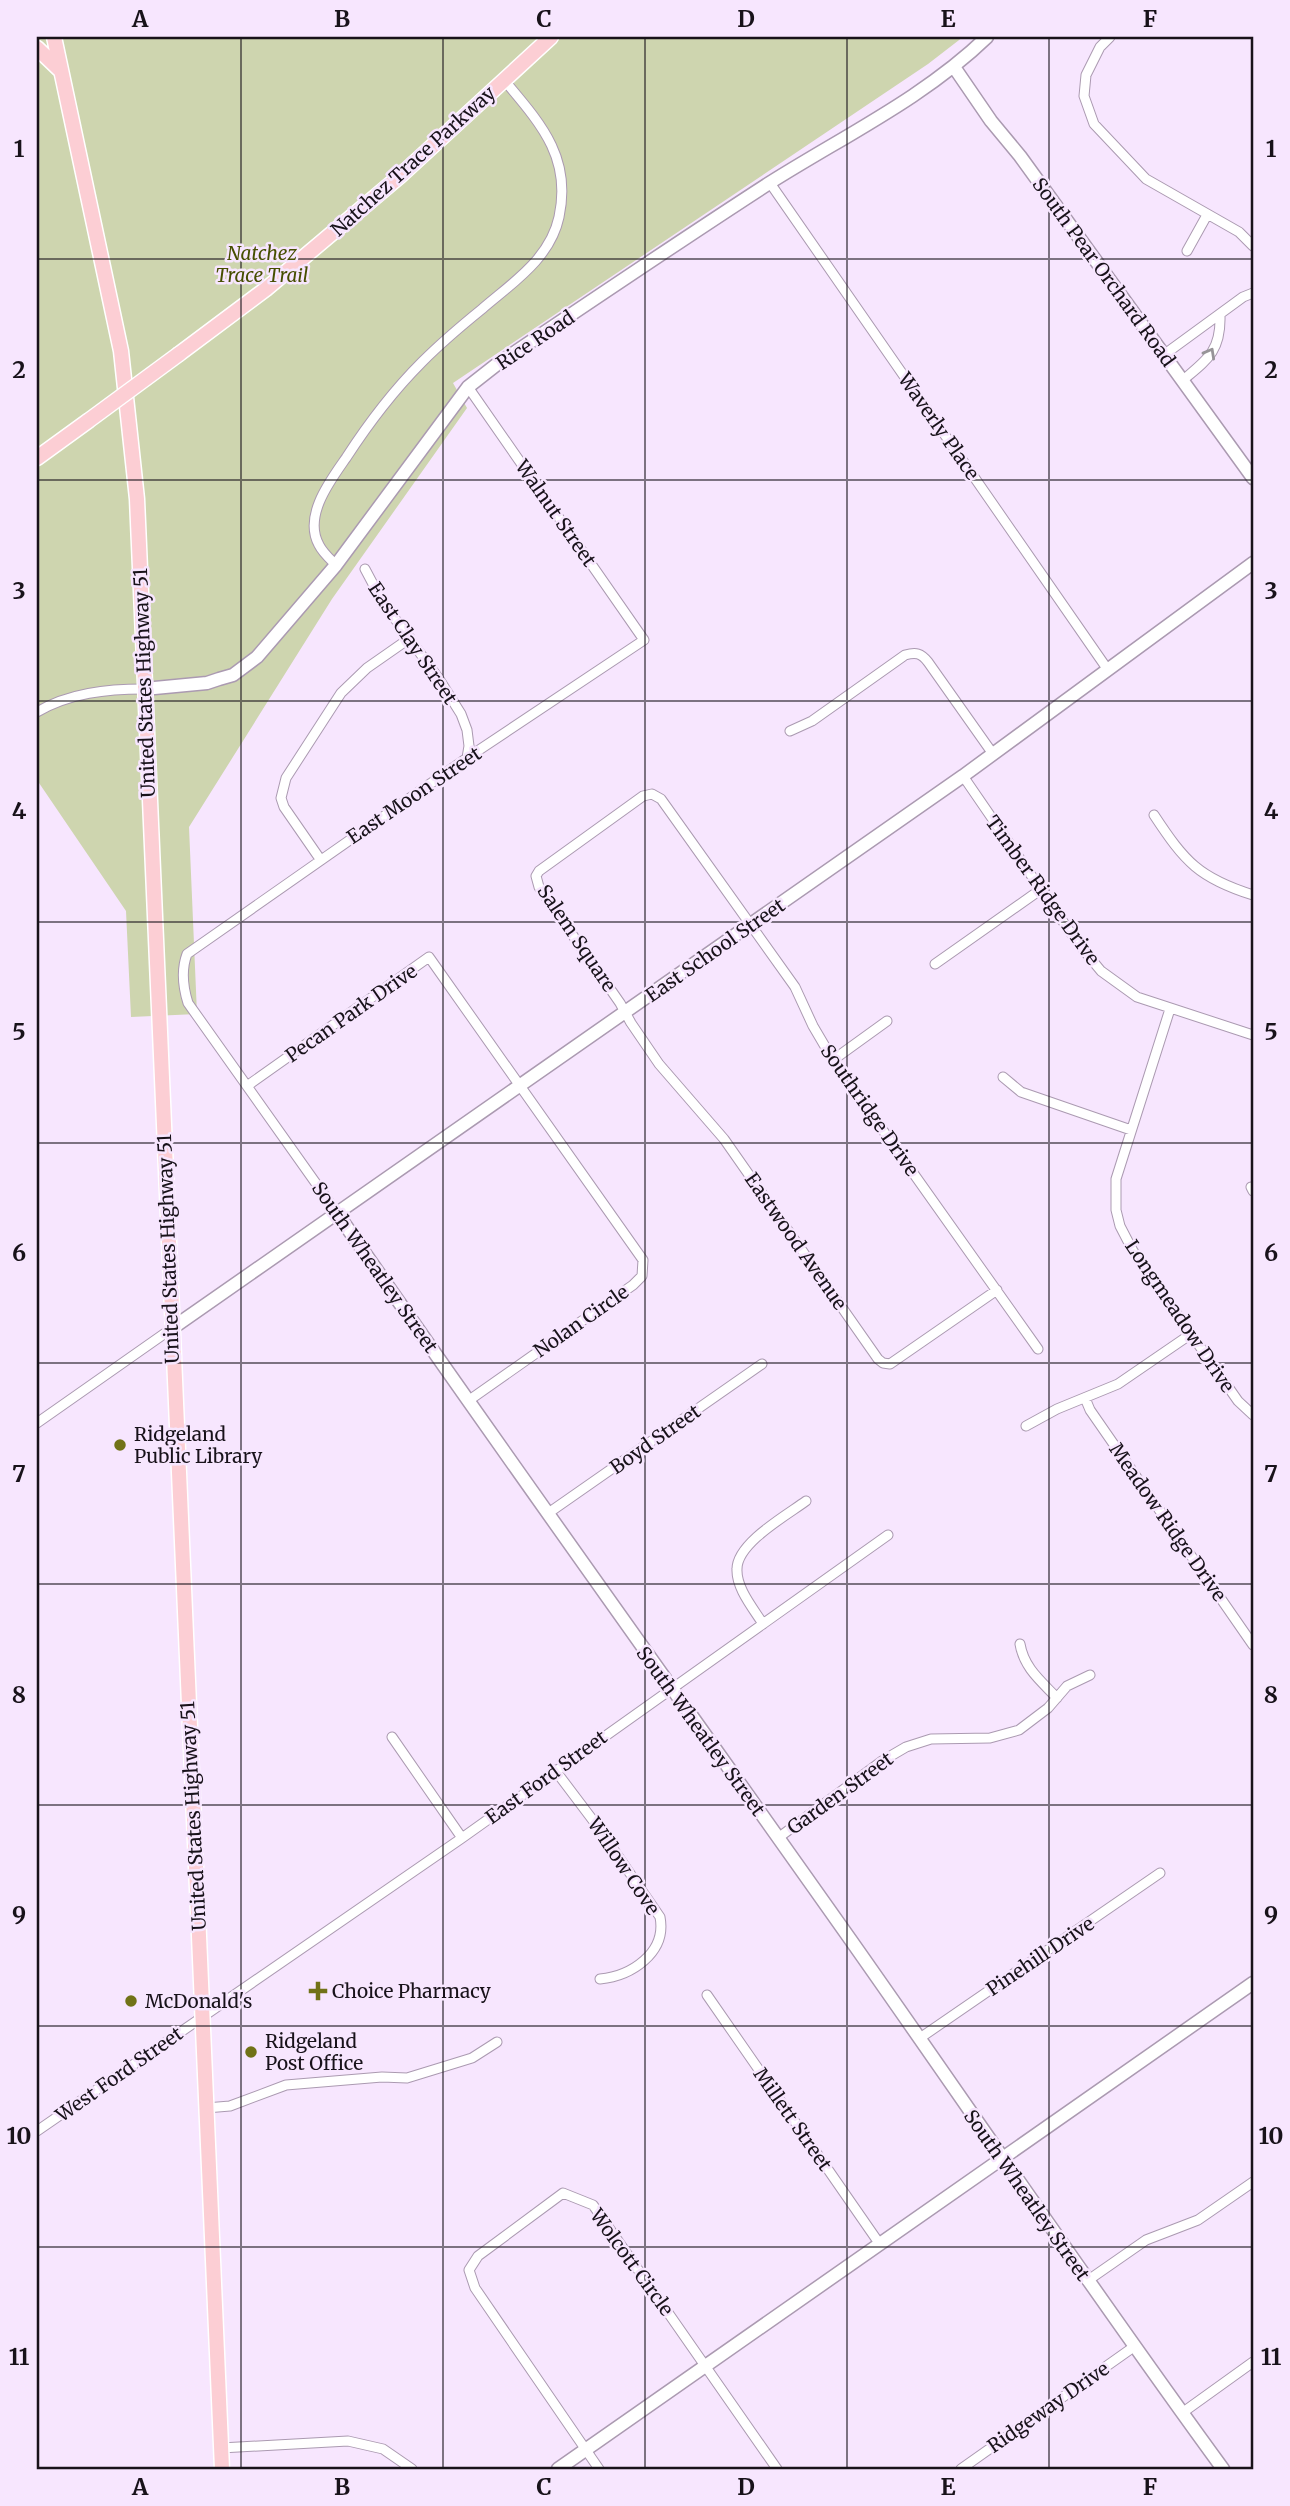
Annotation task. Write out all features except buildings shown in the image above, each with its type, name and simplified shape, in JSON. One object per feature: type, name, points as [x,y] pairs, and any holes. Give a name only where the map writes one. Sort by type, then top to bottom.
[{"type":"main road","name":"United States Highway 51","points":[[54,37],[121,351],[137,499],[222,2469]]},
{"type":"main road","name":"Natchez Trace Parkway","points":[[37,457],[267,289],[400,176],[551,37]]},
{"type":"main road","points":[[37,48],[61,72]]},
{"type":"street","name":"Rice Road","points":[[144,689],[206,683],[233,675],[246,667],[270,644],[337,565],[468,387],[496,365],[770,183],[932,83],[987,37]]},
{"type":"street","points":[[1110,37],[1100,47],[1086,75],[1084,96],[1094,124],[1146,178],[1239,232],[1253,246]]},
{"type":"street","name":"South Pear Orchard Road","points":[[954,67],[1253,478]]},
{"type":"street","points":[[337,565],[320,547],[314,528],[322,498],[337,471],[405,379],[446,339],[530,268],[544,251],[556,229],[562,186],[554,147],[543,127],[504,80]]},
{"type":"street","name":"Waverly Place","points":[[770,183],[1108,670]]},
{"type":"street","points":[[1187,251],[1207,215]]},
{"type":"street","points":[[1165,354],[1243,297],[1253,293]]},
{"type":"street","points":[[1183,380],[1211,356],[1220,327],[1220,316]]},
{"type":"street","name":"Walnut Street","points":[[468,387],[644,640]]},
{"type":"street","name":"East School Street","points":[[171,1329],[962,776],[1253,563]]},
{"type":"street","name":"East Clay Street","points":[[365,569],[382,601],[461,714],[467,730],[467,758]]},
{"type":"street","points":[[320,859],[284,807],[281,798],[286,778],[341,693],[367,668],[410,638]]},
{"type":"street","name":"East Moon Street","points":[[184,990],[184,964],[187,954],[320,859],[644,640]]},
{"type":"street","points":[[790,731],[812,721],[913,653],[923,656],[928,662],[993,754]]},
{"type":"street","points":[[37,712],[56,702],[107,689],[144,689]]},
{"type":"street","name":"Timber Ridge Drive","points":[[962,776],[1077,942],[1101,971],[1137,997],[1253,1035]]},
{"type":"street","name":"Salem Square","points":[[625,1012],[539,887],[537,876],[542,867],[642,796],[652,794],[661,799],[750,925]]},
{"type":"street","points":[[1154,815],[1173,844],[1198,871],[1228,887],[1253,895]]},
{"type":"street","points":[[935,964],[1040,890]]},
{"type":"street","name":"Southridge Drive","points":[[750,925],[795,987],[833,1060],[997,1290]]},
{"type":"street","name":"Pecan Park Drive","points":[[247,1086],[429,957],[519,1086]]},
{"type":"street","name":"South Wheatley Street","points":[[184,990],[188,1003],[920,2038],[1219,2468]]},
{"type":"street","name":"Longmeadow Drive","points":[[1170,1009],[1116,1179],[1114,1195],[1120,1226],[1133,1251],[1238,1401],[1253,1415]]},
{"type":"street","name":"Eastwood Avenue","points":[[625,1012],[659,1064],[724,1139],[883,1363],[890,1364],[997,1290]]},
{"type":"street","points":[[833,1060],[887,1021]]},
{"type":"street","points":[[1003,1077],[1021,1092],[1131,1130]]},
{"type":"street","name":"Nolan Circle","points":[[468,1401],[642,1276],[643,1260],[519,1086]]},
{"type":"street","points":[[997,1290],[1038,1349]]},
{"type":"street","points":[[37,1423],[171,1329]]},
{"type":"street","points":[[1026,1426],[1126,1379],[1191,1334]]},
{"type":"street","name":"Boyd Street","points":[[547,1514],[762,1364]]},
{"type":"street","name":"Meadow Ridge Drive","points":[[1085,1398],[1090,1410],[1253,1645]]},
{"type":"street","points":[[763,1624],[742,1589],[736,1569],[740,1555],[754,1539],[806,1501]]},
{"type":"street","name":"East Ford Street","points":[[202,2016],[462,1838],[888,1535]]},
{"type":"street","points":[[1020,1644],[1022,1656],[1031,1671],[1057,1698]]},
{"type":"street","name":"Garden Street","points":[[778,1838],[882,1761],[906,1747],[931,1739],[990,1738],[1019,1730],[1035,1719],[1067,1686],[1090,1675]]},
{"type":"street","points":[[392,1737],[462,1838]]},
{"type":"street","name":"Willow Cove","points":[[555,1770],[660,1917],[660,1938],[647,1958],[619,1977],[600,1979]]},
{"type":"street","name":"Pinehill Drive","points":[[920,2038],[1160,1873]]},
{"type":"street","points":[[558,2469],[1253,1983]]},
{"type":"street","name":"Millett Street","points":[[707,1995],[879,2243]]},
{"type":"street","name":"West Ford Street","points":[[37,2132],[202,2016]]},
{"type":"street","points":[[206,2108],[230,2105],[286,2085],[382,2077],[407,2078],[472,2058],[496,2042]]},
{"type":"street","points":[[1087,2281],[1146,2240],[1198,2220],[1253,2182]]},
{"type":"street","name":"Wolcott Circle","points":[[599,2469],[475,2288],[469,2270],[478,2256],[564,2193],[593,2205],[777,2469]]},
{"type":"street","name":"Ridgeway Drive","points":[[961,2469],[1135,2346]]},
{"type":"street","points":[[1182,2413],[1253,2362]]},
{"type":"street","points":[[221,2448],[348,2441],[383,2449],[397,2456],[412,2469]]},
{"type":"green space","name":"Natchez Trace Trail","points":[[37,37],[963,37],[928,64],[453,383],[467,408],[332,599],[189,827],[197,1014],[131,1017],[126,911],[37,780]]},
{"type":"place","name":"Ridgeland Public Library","points":[[120,1445]]},
{"type":"place","name":"Choice Pharmacy","points":[[318,1991]]},
{"type":"place","name":"McDonald's","points":[[131,2001]]},
{"type":"place","name":"Ridgeland Post Office","points":[[251,2052]]}]
